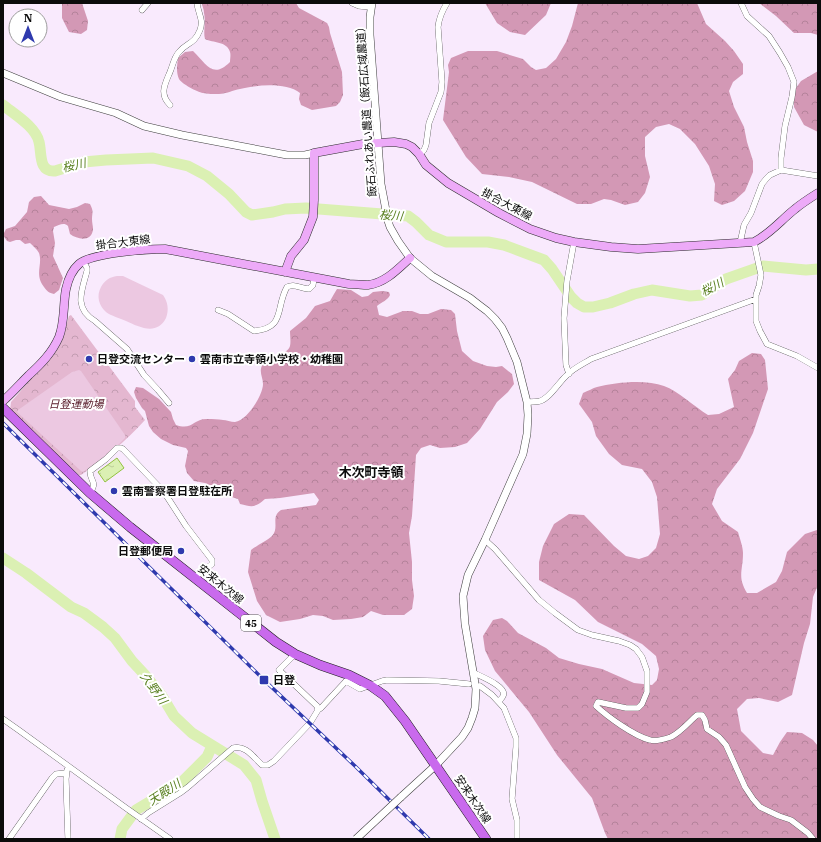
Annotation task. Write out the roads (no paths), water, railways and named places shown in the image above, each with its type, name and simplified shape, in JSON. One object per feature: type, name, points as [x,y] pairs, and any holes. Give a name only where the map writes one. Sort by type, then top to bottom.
[{"type":"main road","name":"掛合大東線","points":[[314,153],[363,144],[394,142],[403,143],[412,147],[419,154],[426,165],[448,184],[530,228],[556,238],[611,247],[638,249],[754,242],[761,239],[795,209],[818,192]]},
{"type":"main road","points":[[285,272],[291,256],[304,240],[313,218],[314,153]]},
{"type":"main road","name":"掛合大東線","points":[[3,401],[46,358],[52,350],[61,332],[68,282],[71,274],[83,261],[95,257],[114,254],[152,249],[165,249],[285,272],[358,285],[366,285],[384,280],[410,258]]},
{"type":"main road","name":"安来木次線","points":[[3,408],[90,493],[130,527],[276,642],[295,654],[349,675],[371,686],[384,696],[405,721],[486,839]]},
{"type":"street","points":[[142,10],[148,3]]},
{"type":"street","points":[[170,105],[164,97],[164,88],[178,52],[194,41],[200,29],[201,20],[197,3]]},
{"type":"street","points":[[352,3],[359,6],[372,5]]},
{"type":"street","points":[[419,154],[424,150],[426,145],[429,123],[441,92],[442,82],[438,27],[442,12],[447,3]]},
{"type":"street","points":[[741,3],[747,16],[763,30],[780,53],[794,82],[792,98],[785,126],[781,170]]},
{"type":"street","name":"飯石ふれあい農道（飯石広域農道）","points":[[356,839],[436,765],[462,737],[468,728],[475,708],[476,696],[474,673],[465,624],[463,596],[468,575],[523,454],[528,429],[527,402],[521,375],[507,338],[495,319],[470,298],[432,276],[410,258],[393,234],[388,221],[381,184],[378,144],[370,31],[372,5]]},
{"type":"street","points":[[3,73],[61,97],[116,113],[144,126],[287,156],[314,153]]},
{"type":"street","points":[[740,243],[744,225],[762,184],[770,175],[781,170],[818,176]]},
{"type":"street","points":[[569,374],[566,365],[564,318],[574,242]]},
{"type":"street","points":[[754,242],[761,280],[756,299],[756,321],[760,331],[767,344],[796,356],[818,368]]},
{"type":"street","points":[[83,261],[87,271],[80,299],[85,312],[127,349],[144,375],[170,403]]},
{"type":"street","points":[[218,310],[228,314],[254,331],[267,328],[272,326],[277,320],[287,287],[293,285],[309,289],[312,285],[314,277]]},
{"type":"street","points":[[527,402],[544,399],[576,368],[591,359],[756,299]]},
{"type":"street","points":[[90,493],[94,487],[90,476],[90,471],[106,459],[117,448],[124,449],[164,492],[186,526],[212,560],[212,564],[194,578]]},
{"type":"street","points":[[485,540],[495,549],[539,600],[555,614],[578,630],[592,635],[619,641],[630,646],[636,649],[642,657],[646,671],[646,692],[642,704],[638,708],[626,708],[598,702],[596,706],[636,735],[651,741],[662,740],[672,736],[697,715],[702,715],[707,728],[726,744],[745,787],[760,807],[791,820],[808,833],[813,839]]},
{"type":"street","points":[[295,654],[279,670],[317,706],[318,710]]},
{"type":"street","points":[[474,673],[494,683],[502,689],[504,693],[499,701]]},
{"type":"street","points":[[139,817],[180,793],[233,748],[238,747],[245,749],[262,764],[268,764],[274,761],[310,723],[318,710],[346,681],[360,689],[387,680],[434,681],[468,684]]},
{"type":"street","points":[[480,686],[499,701],[504,708],[516,738],[512,799],[517,820],[518,839]]},
{"type":"street","points":[[3,719],[170,839]]},
{"type":"street","points":[[68,839],[66,773],[69,766]]},
{"type":"street","points":[[9,839],[52,778],[56,774],[66,773]]},
{"type":"water","points":[[117,458],[124,468],[105,482],[98,472]]},
{"type":"waterway","name":"桜川","points":[[3,105],[24,121],[34,131],[39,142],[43,165],[50,170],[55,171],[84,162],[153,158],[188,166],[207,176],[229,194],[246,212],[252,215],[285,209],[306,208],[408,216],[429,235],[446,242],[488,242],[504,245],[544,260],[571,297],[584,307],[593,307],[610,303],[634,294],[652,290],[690,296],[702,295],[726,279],[763,266],[806,270],[818,269]]},
{"type":"waterway","name":"久野川","points":[[3,558],[26,573],[71,607],[84,613],[103,627],[115,638],[132,661],[162,696],[174,716],[192,733],[244,765],[256,780],[275,839]]},
{"type":"waterway","name":"天殿川","points":[[120,839],[122,829],[136,810],[181,783],[207,757],[212,746]]},
{"type":"railway","points":[[3,423],[264,680],[355,766],[429,839]]},
{"type":"place","name":"日登交流センター","points":[[89,359]]},
{"type":"place","name":"雲南市立寺領小学校・幼稚園","points":[[192,359]]},
{"type":"place","name":"雲南警察署日登駐在所","points":[[114,491]]},
{"type":"place","name":"日登郵便局","points":[[181,551]]},
{"type":"place","name":"日登","points":[[264,680]]},
{"type":"district","name":"木次町寺領","points":[[371,472]]},
{"type":"park label","name":"日登運動場","points":[[76,404]]}]
